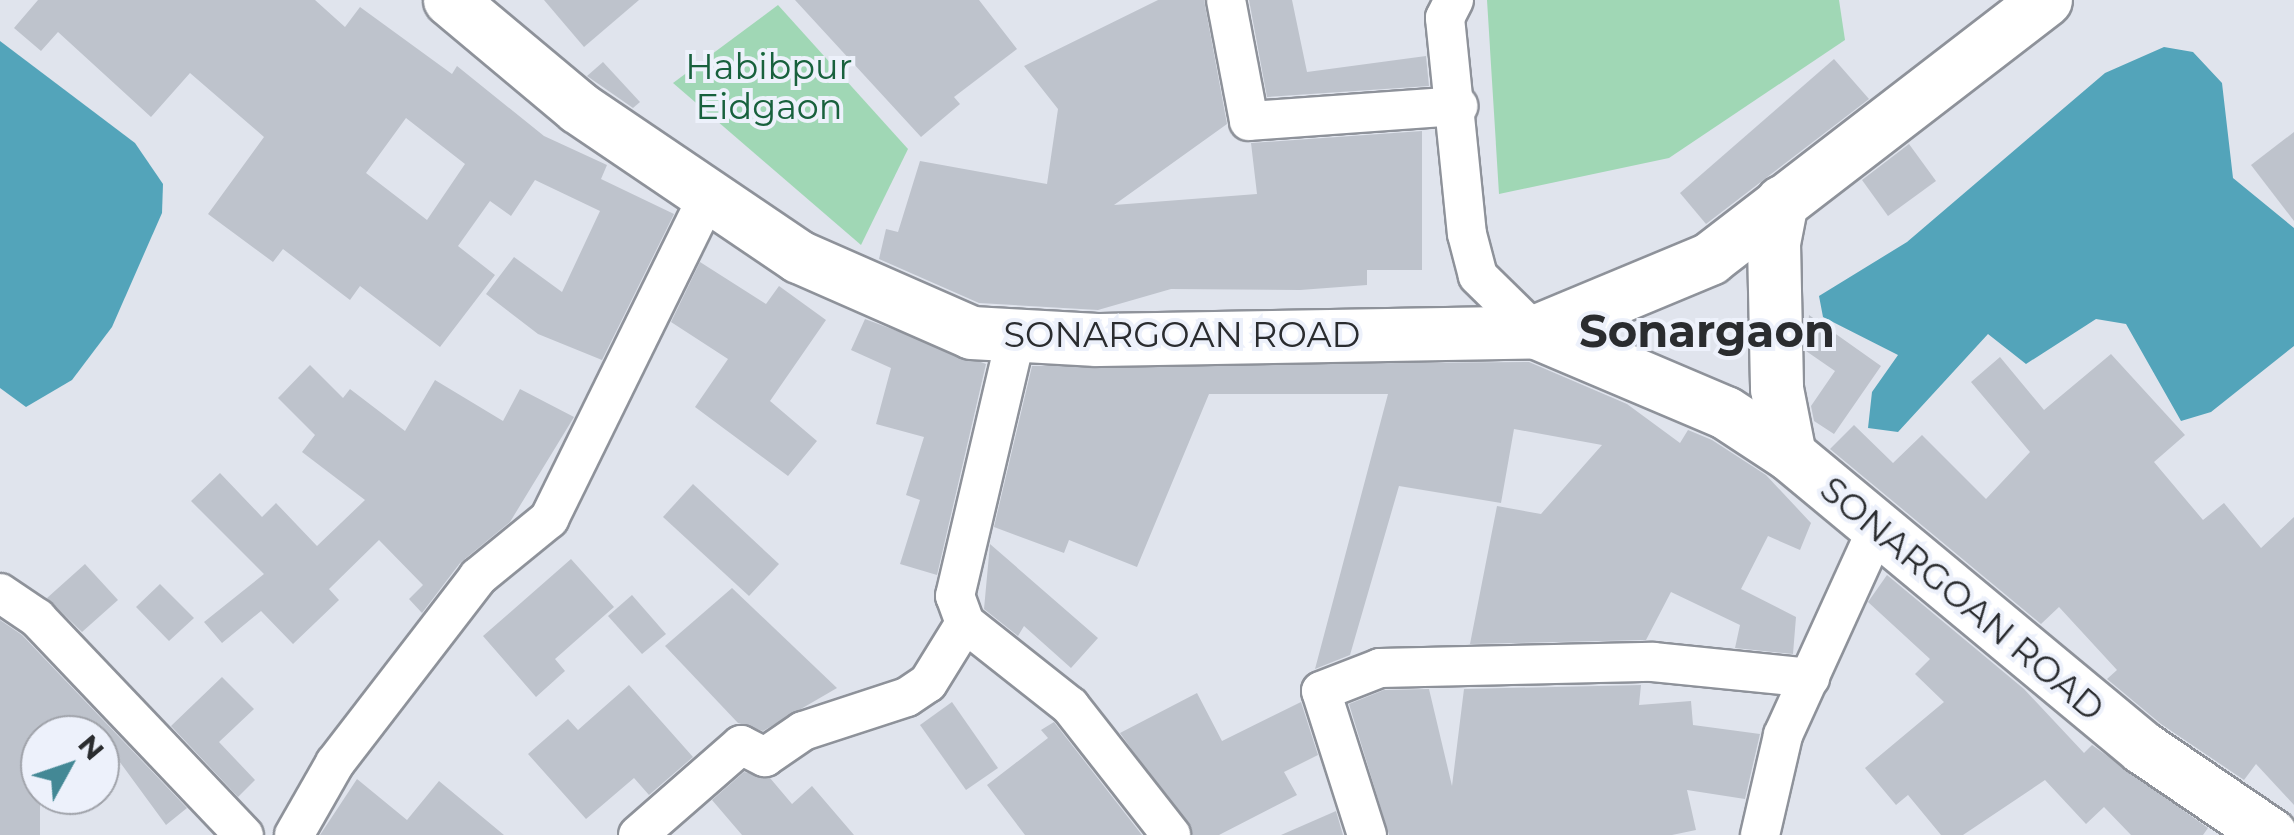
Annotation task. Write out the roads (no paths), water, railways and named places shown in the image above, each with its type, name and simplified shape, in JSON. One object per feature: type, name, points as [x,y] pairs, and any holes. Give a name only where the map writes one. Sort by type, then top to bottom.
[{"type":"main road","name":"SONARGOAN ROAD","points":[[450,0],[706,200],[904,309],[972,333],[1016,336],[1535,332],[1652,290],[1782,202],[2046,0]]},
{"type":"main road","points":[[1782,202],[1774,243],[1777,389],[1790,454]]},
{"type":"main road","name":"SONARGOAN ROAD","points":[[1535,332],[1726,413],[1790,454],[1876,531],[2142,748],[2270,835]]},
{"type":"street","points":[[1226,0],[1249,121],[1458,106]]},
{"type":"street","points":[[1454,0],[1446,18],[1478,276],[1535,332]]},
{"type":"street","points":[[294,835],[335,762],[478,577],[550,520],[706,200]]},
{"type":"street","points":[[1016,336],[955,596],[965,623],[1070,706],[1172,835]]},
{"type":"street","points":[[1760,835],[1782,734],[1876,531]]},
{"type":"street","points":[[0,592],[37,618],[244,835]]},
{"type":"street","points":[[638,835],[741,745],[765,757],[803,731],[908,698],[928,683],[965,623]]},
{"type":"street","points":[[1367,835],[1321,690],[1380,668],[1653,662],[1810,678]]},
{"type":"water","points":[[0,41],[135,143],[163,184],[162,213],[112,327],[72,380],[26,407],[0,388]]},
{"type":"water","points":[[2164,47],[2193,52],[2222,83],[2233,178],[2294,228],[2294,346],[2211,412],[2181,421],[2126,324],[2096,319],[2026,364],[1988,334],[1898,432],[1868,428],[1872,392],[1898,355],[1823,317],[1819,296],[1907,242],[2105,73]]},
{"type":"district","name":"Sonargaon","points":[[1707,331]]},
{"type":"park label","name":"Habibpur Eidgaon","points":[[769,87]]}]
